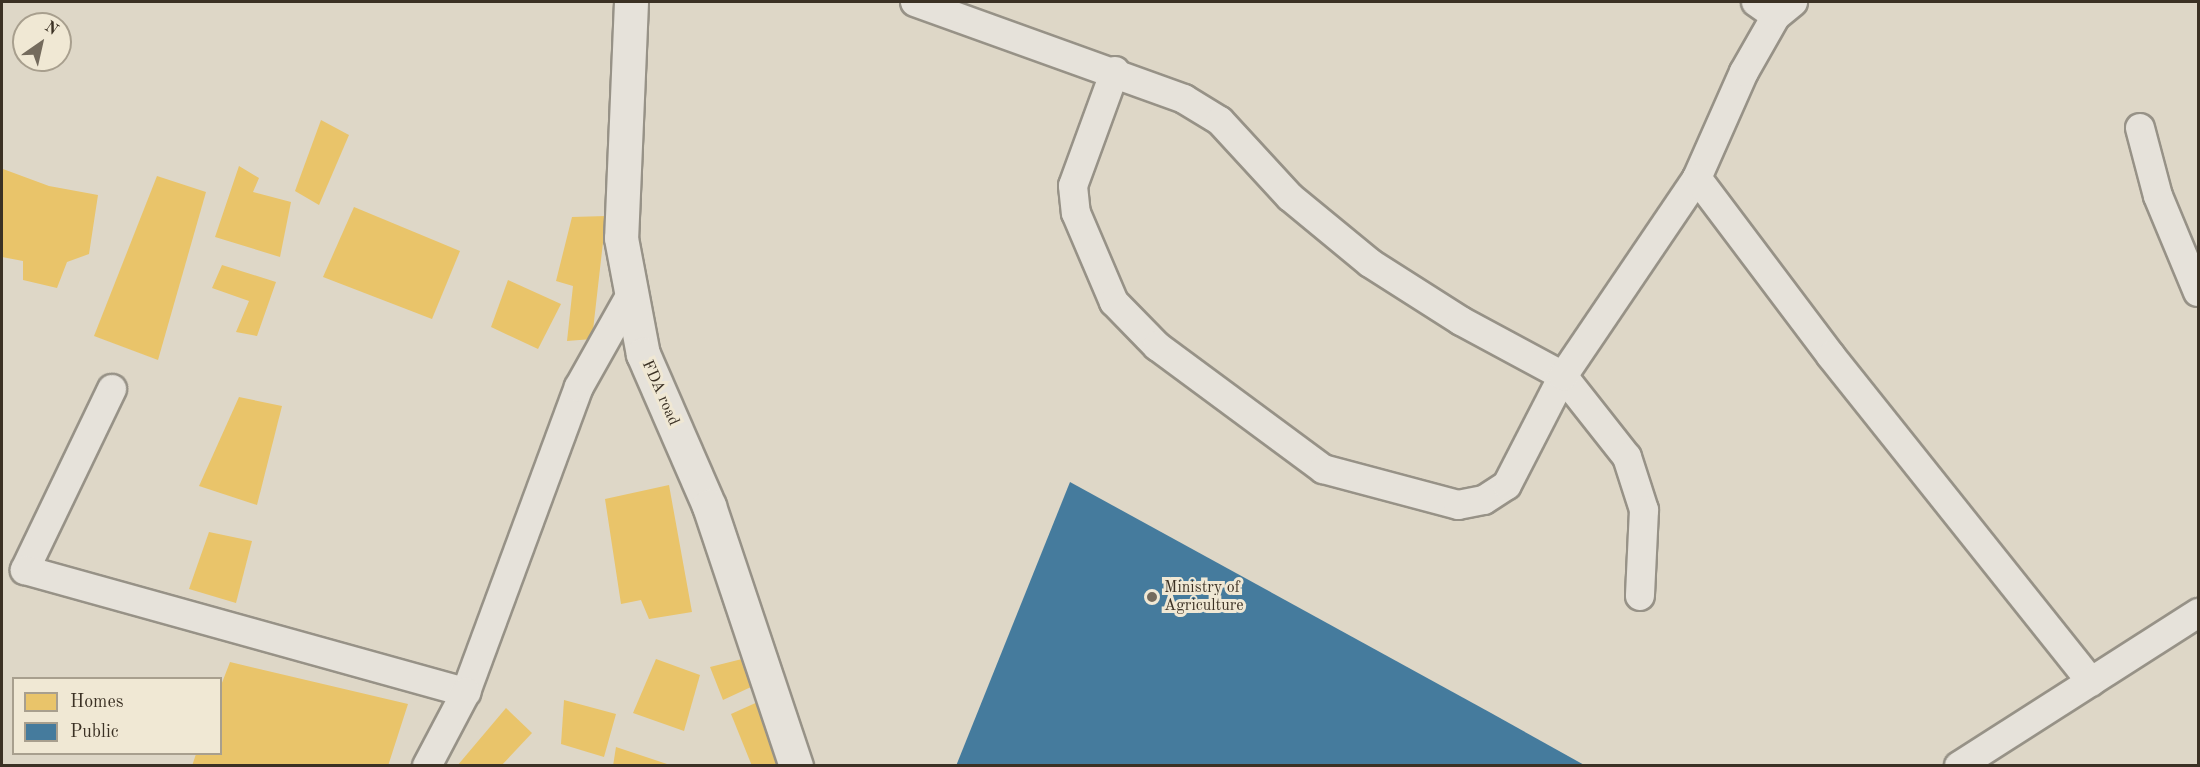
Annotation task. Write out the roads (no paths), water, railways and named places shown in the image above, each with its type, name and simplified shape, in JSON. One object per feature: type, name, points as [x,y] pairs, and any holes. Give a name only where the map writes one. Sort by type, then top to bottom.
[{"type":"street","name":"FDA road","points":[[631,2],[621,238],[630,296],[643,354],[709,506],[796,765]]},
{"type":"street","points":[[915,2],[1115,71],[1184,99],[1220,121],[1290,197],[1370,263],[1461,321],[1563,376],[1627,457],[1644,510],[1640,596]]},
{"type":"street","points":[[1115,71],[1073,186],[1076,213],[1114,302],[1157,346],[1323,469],[1458,505],[1484,500],[1507,485],[1563,376],[1697,178],[1775,6]]},
{"type":"street","points":[[2140,128],[2158,196],[2199,292]]},
{"type":"street","points":[[1697,178],[1831,356],[2091,682]]},
{"type":"street","points":[[428,765],[466,692],[579,387],[630,296]]},
{"type":"street","points":[[112,389],[25,570],[466,692]]},
{"type":"street","points":[[1959,765],[2199,614]]},
{"type":"place","name":"Ministry of Agriculture","points":[[1152,597]]}]
